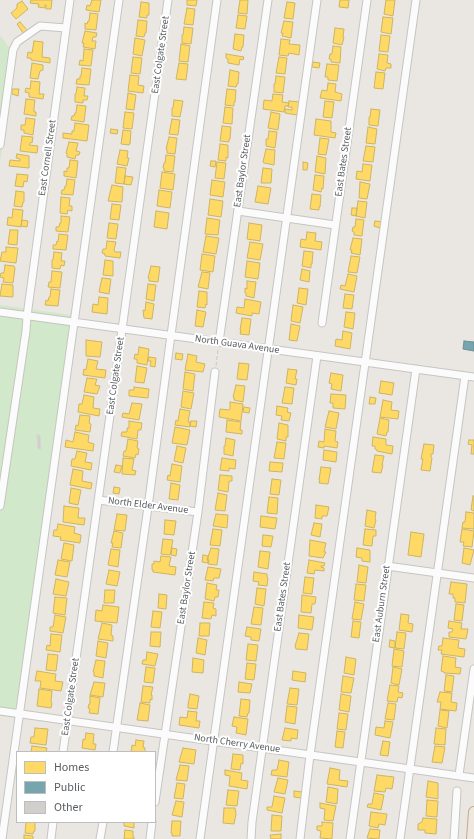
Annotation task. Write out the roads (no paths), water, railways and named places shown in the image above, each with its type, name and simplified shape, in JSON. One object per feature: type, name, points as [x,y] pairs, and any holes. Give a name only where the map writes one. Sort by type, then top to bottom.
[{"type":"highway","points":[[472,839],[474,812]]},
{"type":"street","name":"East Cornell Street","points":[[0,506],[26,331],[26,316],[70,0]]},
{"type":"street","points":[[2,839],[119,0]]},
{"type":"street","name":"East Colgate Street","points":[[63,751],[168,0]]},
{"type":"street","points":[[113,751],[217,0]]},
{"type":"street","name":"East Baylor Street","points":[[219,342],[268,0]]},
{"type":"street","points":[[200,839],[317,0]]},
{"type":"street","name":"East Bates Street","points":[[322,323],[367,0]]},
{"type":"street","points":[[300,839],[310,754],[416,0]]},
{"type":"street","points":[[0,145],[13,50],[17,42],[40,26],[66,28]]},
{"type":"street","points":[[238,211],[335,225]]},
{"type":"street","name":"North Guava Avenue","points":[[0,312],[474,377]]},
{"type":"street","name":"East Bates Street","points":[[252,839],[252,822],[317,356]]},
{"type":"street","name":"East Auburn Street","points":[[350,839],[416,369]]},
{"type":"street","name":"East Baylor Street","points":[[156,794],[198,512],[215,372]]},
{"type":"street","points":[[400,839],[465,376]]},
{"type":"street","name":"North Elder Avenue","points":[[98,500],[198,512]]},
{"type":"street","points":[[388,566],[474,578]]},
{"type":"street","points":[[459,775],[474,668]]},
{"type":"street","name":"North Cherry Avenue","points":[[0,711],[474,778]]},
{"type":"street","points":[[454,839],[457,791]]},
{"type":"street","points":[[51,839],[53,823]]},
{"type":"street","points":[[100,839],[103,823]]},
{"type":"street","points":[[150,839],[152,823]]}]
